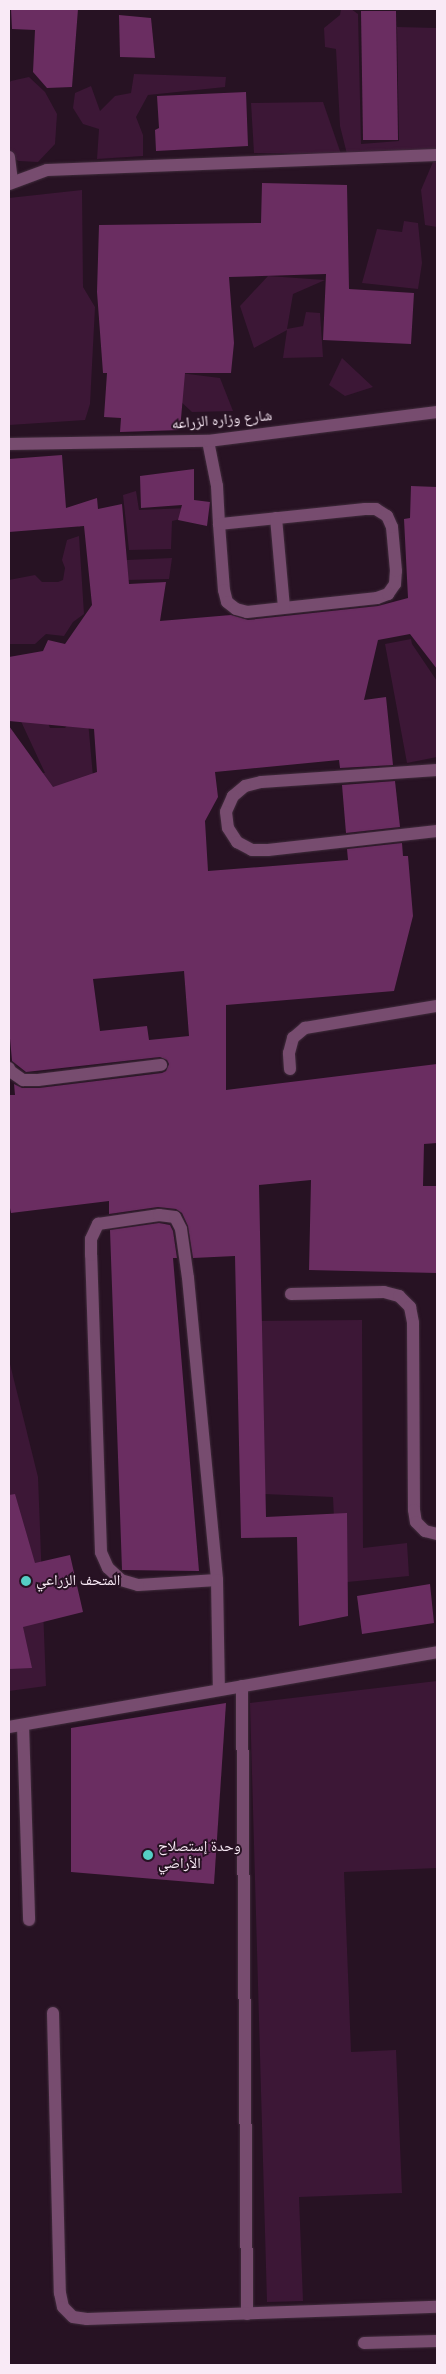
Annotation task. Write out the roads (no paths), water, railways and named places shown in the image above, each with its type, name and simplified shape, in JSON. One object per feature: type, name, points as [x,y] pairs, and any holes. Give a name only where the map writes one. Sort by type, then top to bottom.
[{"type":"street","points":[[9,157],[10,183],[46,170],[437,156]]},
{"type":"street","name":"شارع وزاره الزراعه","points":[[9,444],[208,440],[437,412]]},
{"type":"street","points":[[208,440],[217,486],[219,524],[227,602],[236,609],[247,612],[377,598],[388,594],[395,584],[396,572],[392,527],[387,516],[376,509],[219,524]]},
{"type":"street","points":[[276,518],[284,608]]},
{"type":"street","points":[[437,770],[262,782],[245,786],[233,796],[226,812],[228,828],[237,842],[252,850],[268,850],[437,831]]},
{"type":"street","points":[[290,1068],[288,1052],[293,1038],[305,1028],[437,1006]]},
{"type":"street","points":[[9,1068],[10,1072],[23,1080],[38,1080],[161,1065]]},
{"type":"street","points":[[216,1580],[138,1585],[121,1580],[114,1574],[108,1568],[101,1552],[91,1255],[91,1239],[98,1224],[159,1215],[174,1217],[181,1229],[189,1288],[216,1580],[219,1690]]},
{"type":"street","points":[[291,1294],[384,1292],[399,1296],[410,1307],[412,1322],[414,1510],[416,1522],[425,1531],[437,1534]]},
{"type":"street","points":[[9,1727],[437,1652]]},
{"type":"street","points":[[242,1686],[247,2314]]},
{"type":"street","points":[[22,1725],[28,1920]]},
{"type":"street","points":[[53,2013],[60,2293],[63,2307],[72,2317],[87,2319],[437,2307]]},
{"type":"street","points":[[364,2343],[437,2340]]},
{"type":"place","name":"المتحف الزراعي","points":[[26,1581]]},
{"type":"place","name":"وحدة إستصلاح الأراضي","points":[[148,1855]]}]
